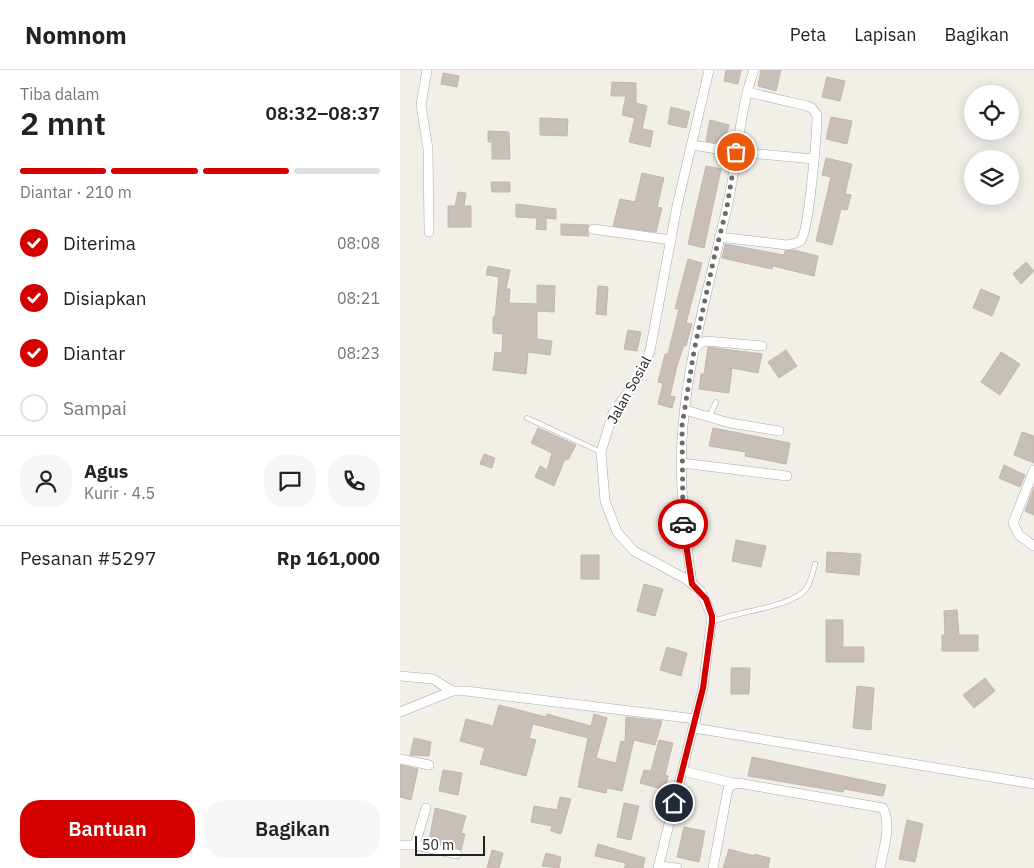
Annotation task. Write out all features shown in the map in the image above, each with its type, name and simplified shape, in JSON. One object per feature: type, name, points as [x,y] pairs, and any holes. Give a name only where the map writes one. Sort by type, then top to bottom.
[{"type":"street","points":[[427,70],[421,105],[428,149],[429,232]]},
{"type":"street","name":"Jalan Sosial","points":[[659,867],[695,724],[712,616],[706,599],[692,584],[634,551],[617,532],[604,501],[601,452],[613,413],[639,376],[647,360],[671,240],[709,70]]},
{"type":"street","points":[[692,584],[683,524],[682,463],[685,410],[694,351],[727,207],[747,92],[754,70]]},
{"type":"street","points":[[719,237],[787,245],[801,240],[810,197],[817,127],[815,110],[786,100],[747,92]]},
{"type":"street","points":[[692,145],[736,152],[814,159]]},
{"type":"street","points":[[594,229],[671,240]]},
{"type":"street","points":[[694,351],[700,343],[706,341],[762,346]]},
{"type":"street","points":[[685,410],[710,415],[730,423],[779,432]]},
{"type":"street","points":[[682,463],[787,476]]},
{"type":"street","points":[[1034,470],[1013,524],[1019,536],[1034,546]]},
{"type":"street","points":[[400,676],[433,679],[452,691],[581,704],[1034,784]]},
{"type":"street","points":[[400,712],[452,691]]},
{"type":"street","points":[[400,760],[429,765]]},
{"type":"street","points":[[683,770],[733,784],[882,808],[886,817],[886,829],[880,868]]},
{"type":"street","points":[[713,868],[727,794],[729,786],[733,784]]},
{"type":"street","points":[[415,845],[426,808]]},
{"type":"street","points":[[400,845],[415,845],[457,854]]},
{"type":"street","points":[[659,867],[677,868]]},
{"type":"lane","points":[[710,415],[716,402]]},
{"type":"lane","points":[[527,418],[601,452]]},
{"type":"lane","points":[[712,622],[725,616],[752,611],[796,597],[807,587],[815,564]]},
{"type":"building","points":[[726,70],[741,70],[738,84],[724,81]]},
{"type":"building","points":[[761,70],[781,70],[776,91],[758,86]]},
{"type":"building","points":[[443,73],[459,76],[457,87],[441,84]]},
{"type":"building","points":[[827,77],[845,81],[840,101],[822,97]]},
{"type":"building","points":[[612,82],[636,83],[636,103],[647,106],[642,129],[653,131],[650,147],[629,142],[635,118],[622,115],[626,96],[611,96]]},
{"type":"building","points":[[671,107],[690,112],[686,128],[668,124]]},
{"type":"building","points":[[831,117],[852,121],[847,144],[826,139]]},
{"type":"building","points":[[540,118],[568,119],[567,136],[540,135]]},
{"type":"building","points":[[710,120],[729,125],[724,144],[706,141]]},
{"type":"building","points":[[488,131],[509,132],[510,159],[492,159],[492,142],[488,142]]},
{"type":"building","points":[[826,158],[852,164],[845,194],[851,195],[847,210],[841,209],[832,245],[816,241],[831,177],[822,175]]},
{"type":"building","points":[[706,166],[721,169],[704,248],[688,244]]},
{"type":"building","points":[[642,173],[664,178],[657,207],[662,208],[656,232],[613,226],[620,199],[635,202]]},
{"type":"building","points":[[491,182],[510,182],[510,192],[492,192]]},
{"type":"building","points":[[458,192],[466,193],[464,206],[471,206],[471,227],[448,227],[448,206],[455,206]]},
{"type":"building","points":[[516,204],[556,209],[556,219],[546,218],[546,230],[536,229],[537,218],[516,217]]},
{"type":"building","points":[[561,224],[589,225],[587,229],[589,236],[561,235]]},
{"type":"building","points":[[725,244],[784,255],[785,251],[794,250],[818,256],[814,276],[773,266],[772,269],[722,258]]},
{"type":"building","points":[[688,259],[702,263],[686,323],[692,324],[686,346],[684,345],[677,366],[670,396],[675,397],[672,408],[658,404],[663,383],[658,382],[665,354],[668,354],[679,309],[675,309]]},
{"type":"building","points":[[1026,262],[1034,271],[1021,284],[1013,274]]},
{"type":"building","points":[[488,266],[510,270],[506,289],[510,289],[509,303],[537,304],[537,285],[555,286],[554,312],[537,311],[537,339],[552,341],[550,355],[528,352],[526,374],[493,370],[495,352],[502,353],[503,334],[493,333],[493,317],[495,317],[499,277],[486,275]]},
{"type":"building","points":[[598,286],[608,287],[606,315],[596,314]]},
{"type":"building","points":[[981,289],[1000,297],[992,316],[973,308]]},
{"type":"building","points":[[628,330],[641,332],[637,351],[624,349]]},
{"type":"building","points":[[708,347],[762,354],[758,373],[732,368],[729,393],[699,389],[701,374],[704,374]]},
{"type":"building","points":[[786,350],[797,366],[779,378],[768,362]]},
{"type":"building","points":[[1001,352],[1020,364],[1000,395],[981,382]]},
{"type":"building","points":[[538,428],[576,445],[568,460],[565,459],[554,486],[535,477],[540,466],[547,470],[552,453],[531,443]]},
{"type":"building","points":[[713,428],[790,443],[786,464],[745,456],[746,452],[709,446]]},
{"type":"building","points":[[1022,432],[1034,436],[1034,463],[1014,455]]},
{"type":"building","points":[[484,454],[495,458],[492,468],[480,464]]},
{"type":"building","points":[[1004,465],[1025,475],[1020,487],[999,478]]},
{"type":"building","points":[[1034,487],[1034,515],[1025,511]]},
{"type":"building","points":[[736,540],[766,546],[761,567],[732,561]]},
{"type":"building","points":[[827,552],[861,554],[859,575],[826,572]]},
{"type":"building","points":[[581,555],[599,555],[599,579],[581,579]]},
{"type":"building","points":[[644,584],[663,589],[655,616],[637,611]]},
{"type":"building","points":[[957,610],[959,635],[978,635],[978,651],[942,651],[942,635],[945,635],[944,611]]},
{"type":"building","points":[[826,620],[843,620],[843,647],[864,647],[864,662],[826,662]]},
{"type":"building","points":[[667,647],[687,653],[681,676],[660,670]]},
{"type":"building","points":[[731,668],[750,668],[749,694],[731,694]]},
{"type":"building","points":[[985,678],[995,691],[974,708],[963,695]]},
{"type":"building","points":[[857,686],[874,688],[871,730],[853,728]]},
{"type":"building","points":[[499,705],[546,717],[547,714],[591,726],[594,714],[607,718],[596,758],[616,763],[621,741],[625,742],[626,717],[662,721],[655,745],[634,740],[622,791],[607,788],[606,793],[578,787],[588,738],[533,724],[529,738],[536,740],[526,776],[480,764],[485,748],[460,741],[466,719],[493,726]]},
{"type":"building","points":[[414,738],[431,742],[429,756],[410,755]]},
{"type":"building","points":[[659,740],[673,743],[665,775],[668,776],[665,790],[640,783],[644,770],[651,771]]},
{"type":"building","points":[[752,757],[886,785],[883,796],[844,789],[843,792],[748,776]]},
{"type":"building","points":[[400,765],[418,769],[411,800],[400,797]]},
{"type":"building","points":[[443,770],[462,773],[458,795],[439,791]]},
{"type":"building","points":[[560,797],[571,799],[561,834],[551,831],[552,826],[531,822],[534,806],[557,810]]},
{"type":"building","points":[[624,803],[639,806],[631,840],[617,837]]},
{"type":"building","points":[[435,808],[466,816],[461,833],[465,834],[461,850],[429,842]]},
{"type":"building","points":[[907,820],[923,824],[915,862],[899,859]]},
{"type":"building","points":[[684,827],[705,831],[699,862],[677,857]]},
{"type":"building","points":[[598,844],[645,858],[643,868],[624,868],[626,863],[595,856]]},
{"type":"building","points":[[729,849],[770,858],[768,868],[723,868]]},
{"type":"building","points":[[492,850],[503,853],[499,868],[487,868]]},
{"type":"building","points":[[546,853],[561,857],[559,868],[542,866]]},
{"type":"way so far","points":[[683,524],[682,426],[694,351],[727,207],[736,152]]},
{"type":"route","points":[[674,803],[703,688],[712,622],[712,616],[706,599],[700,590],[692,584],[683,524]]}]
